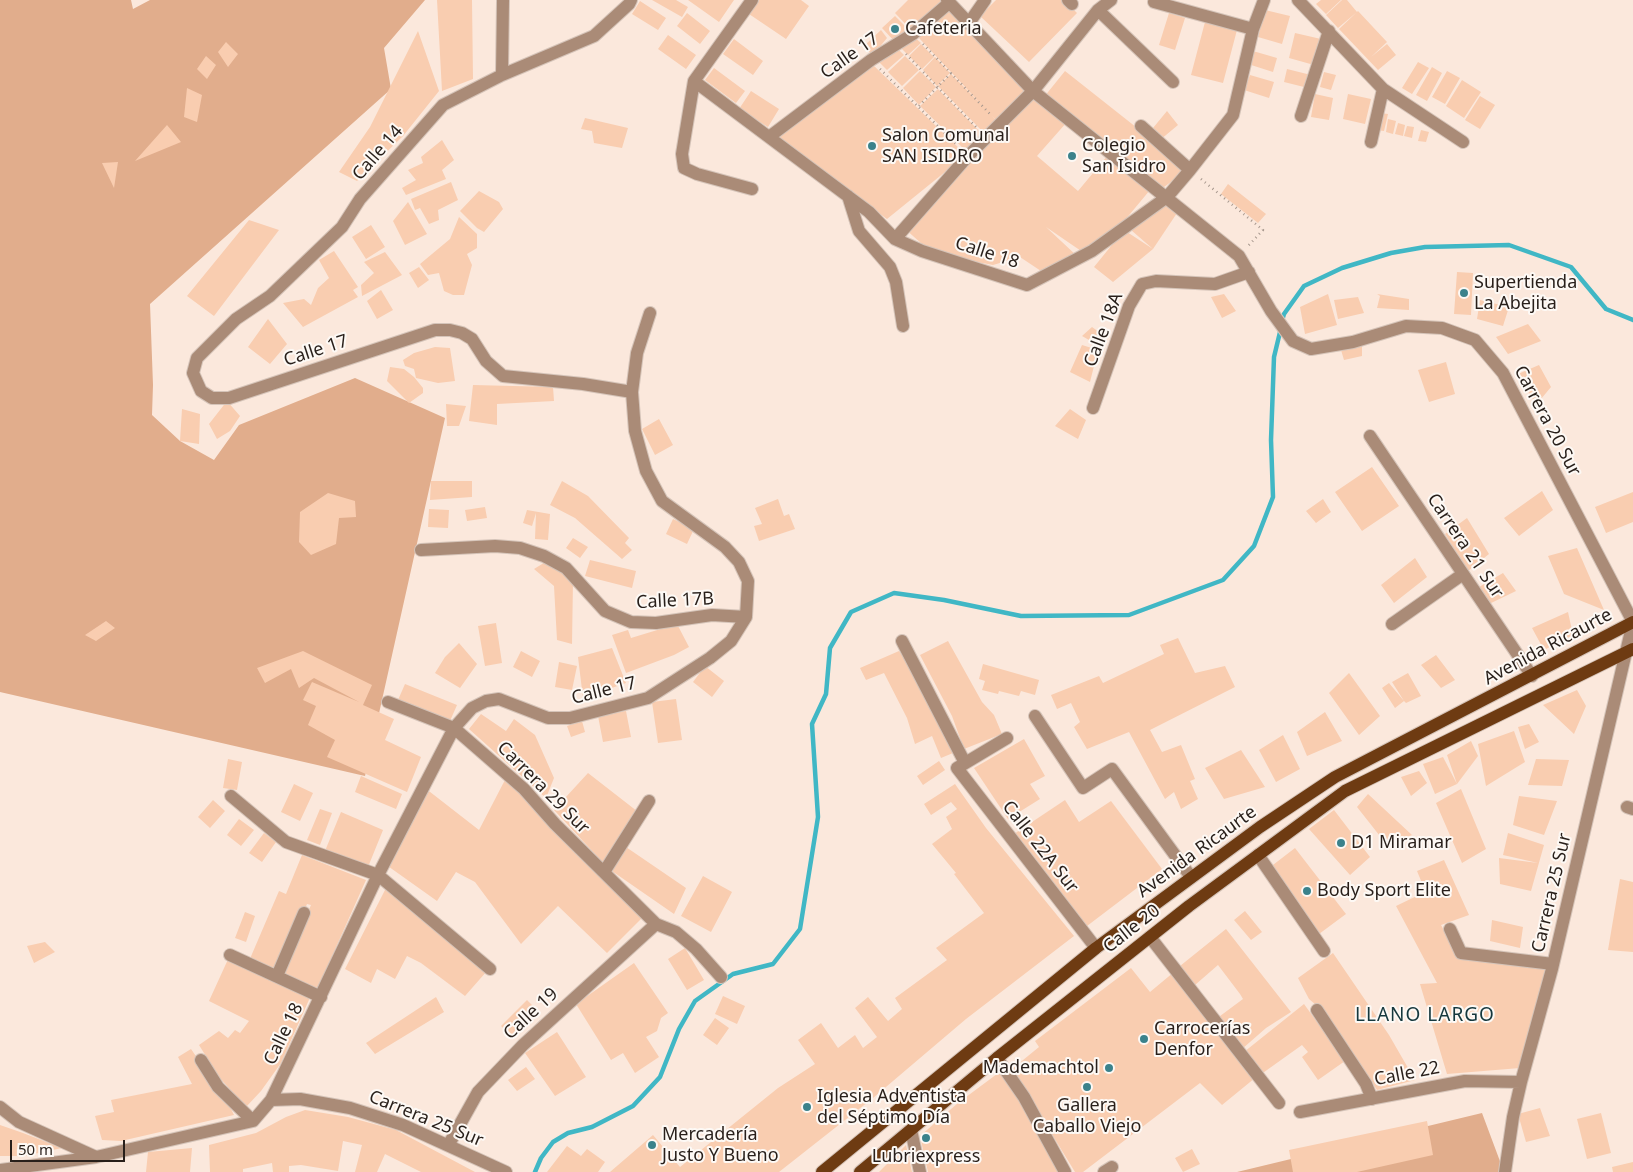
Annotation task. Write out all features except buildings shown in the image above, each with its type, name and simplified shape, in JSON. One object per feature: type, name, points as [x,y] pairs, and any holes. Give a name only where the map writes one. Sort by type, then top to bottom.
[{"type":"main road","name":"Avenida Ricaurte","points":[[822,1172],[1096,948],[1191,876],[1260,827],[1335,778],[1633,622]]},
{"type":"main road","name":"Calle 20","points":[[860,1172],[997,1058],[1150,937],[1346,791],[1629,651]]},
{"type":"street","points":[[502,75],[503,0]]},
{"type":"street","points":[[752,0],[694,81],[682,154],[684,168],[697,174],[752,189]]},
{"type":"street","points":[[969,23],[985,0]]},
{"type":"street","points":[[895,239],[968,156],[1033,91],[1098,10],[1111,0]]},
{"type":"street","name":"Calle 18","points":[[694,81],[869,212],[895,239],[922,251],[1027,285],[1092,251],[1167,197],[1190,170],[1233,115],[1253,29],[1264,0]]},
{"type":"street","points":[[1298,0],[1383,89],[1464,142]]},
{"type":"street","points":[[948,1],[1033,91],[1167,197]]},
{"type":"street","name":"Calle 17","points":[[769,136],[871,60],[913,34],[948,1]]},
{"type":"street","name":"Calle 14","points":[[193,373],[197,358],[230,325],[270,296],[342,227],[360,200],[443,105],[502,75],[594,36],[630,2]]},
{"type":"street","points":[[1154,2],[1253,29]]},
{"type":"street","points":[[1098,10],[1173,82]]},
{"type":"street","points":[[1302,116],[1329,31]]},
{"type":"street","points":[[1371,142],[1383,89]]},
{"type":"street","points":[[1141,126],[1190,170]]},
{"type":"street","points":[[848,196],[859,231],[890,267],[896,282],[903,326]]},
{"type":"street","name":"Carrera 20 Sur","points":[[1167,197],[1239,256],[1271,311],[1293,341],[1311,349],[1354,342],[1406,326],[1442,328],[1475,340],[1503,373],[1633,622]]},
{"type":"street","name":"Calle 18A","points":[[1093,408],[1130,306],[1142,284],[1156,281],[1216,284],[1249,272]]},
{"type":"street","points":[[650,313],[638,353],[632,392],[635,431],[646,471],[662,501],[725,547],[739,562],[748,581],[746,617]]},
{"type":"street","name":"Calle 17","points":[[193,373],[201,391],[212,398],[229,398],[435,330],[462,333],[472,338],[486,361],[503,376],[583,384],[632,392]]},
{"type":"street","name":"Carrera 21 Sur","points":[[1370,436],[1532,676]]},
{"type":"street","name":"Calle 17B","points":[[421,550],[495,546],[520,548],[544,556],[566,568],[605,611],[631,622],[656,623],[712,615],[746,617]]},
{"type":"street","points":[[1392,624],[1463,574]]},
{"type":"street","name":"Calle 17","points":[[454,728],[472,708],[486,700],[499,699],[548,718],[562,718],[648,698],[710,658],[731,641],[746,617]]},
{"type":"street","name":"Carrera 25 Sur","points":[[1505,1172],[1512,1117],[1520,1082],[1553,964],[1629,651],[1633,622]]},
{"type":"street","name":"Calle 22A Sur","points":[[902,641],[961,766],[1096,948]]},
{"type":"street","name":"Carrera 29 Sur","points":[[388,702],[454,728],[524,790],[656,924]]},
{"type":"street","points":[[1034,716],[1083,788],[1112,769],[1191,876]]},
{"type":"street","name":"Calle 18","points":[[253,1121],[271,1100],[378,876],[454,728]]},
{"type":"street","points":[[961,766],[1006,738]]},
{"type":"street","points":[[231,796],[286,842],[378,876],[490,969]]},
{"type":"street","points":[[604,872],[649,801]]},
{"type":"street","points":[[1258,855],[1324,951]]},
{"type":"street","points":[[277,976],[304,913]]},
{"type":"street","points":[[656,924],[676,932],[696,949],[721,977]]},
{"type":"street","name":"Calle 19","points":[[449,1144],[478,1092],[523,1045],[656,924]]},
{"type":"street","points":[[1450,929],[1461,953],[1553,964]]},
{"type":"street","points":[[1150,937],[1279,1103]]},
{"type":"street","points":[[230,954],[321,997]]},
{"type":"street","points":[[1317,1010],[1366,1084],[1372,1098]]},
{"type":"street","points":[[997,1058],[1024,1097],[1065,1172]]},
{"type":"street","points":[[200,1060],[218,1087],[253,1121]]},
{"type":"street","name":"Calle 22","points":[[1300,1112],[1465,1081],[1520,1082]]},
{"type":"street","name":"Carrera 25 Sur","points":[[271,1100],[300,1098],[350,1108],[403,1125],[449,1144],[506,1172]]},
{"type":"street","points":[[0,1107],[19,1122]]},
{"type":"street","points":[[0,1117],[19,1122],[96,1158]]},
{"type":"street","points":[[0,1170],[96,1158],[253,1121]]},
{"type":"street","points":[[911,1130],[920,1172]]},
{"type":"path","points":[[913,34],[991,114]]},
{"type":"path","points":[[897,44],[986,137]]},
{"type":"path","points":[[871,60],[968,156]]},
{"type":"path","points":[[919,106],[951,73]]},
{"type":"path","points":[[1190,170],[1262,230],[1239,256]]},
{"type":"shaded area","points":[[0,0],[131,0],[133,9],[150,0],[425,0],[384,48],[391,89],[150,304],[153,385],[152,415],[180,441],[214,460],[239,425],[355,378],[445,418],[365,776],[0,692]]},
{"type":"shaded area","points":[[1482,1113],[1504,1172],[1237,1172]]},
{"type":"waterway","points":[[1282,321],[1284,314],[1304,286],[1342,268],[1391,253],[1425,247],[1509,245],[1571,267],[1606,309],[1633,320]]},
{"type":"waterway","points":[[535,1172],[541,1158],[553,1142],[568,1133],[592,1127],[633,1106],[660,1077],[679,1029],[695,1001],[733,974],[773,964],[800,929],[818,817],[812,724],[826,694],[830,648],[851,612],[894,593],[944,600],[1021,616],[1129,615],[1223,580],[1254,546],[1273,497],[1271,440],[1274,357],[1281,328]]},
{"type":"place","name":"Cafeteria","points":[[895,29]]},
{"type":"place","name":"Salon Comunal SAN ISIDRO","points":[[872,146]]},
{"type":"place","name":"Colegio San Isidro","points":[[1072,156]]},
{"type":"place","name":"Supertienda La Abejita","points":[[1464,293]]},
{"type":"place","name":"D1 Miramar","points":[[1341,843]]},
{"type":"place","name":"Body Sport Elite","points":[[1307,891]]},
{"type":"place","name":"Carrocerías Denfor","points":[[1144,1039]]},
{"type":"place","name":"Mademachtol","points":[[1109,1068]]},
{"type":"place","name":"Gallera Caballo Viejo","points":[[1087,1087]]},
{"type":"place","name":"Iglesia Adventista del Séptimo Día","points":[[807,1107]]},
{"type":"place","name":"Lubriexpress","points":[[926,1138]]},
{"type":"place","name":"Mercadería Justo Y Bueno","points":[[652,1145]]},
{"type":"district","name":"LLANO LARGO","points":[[1425,1016]]}]
